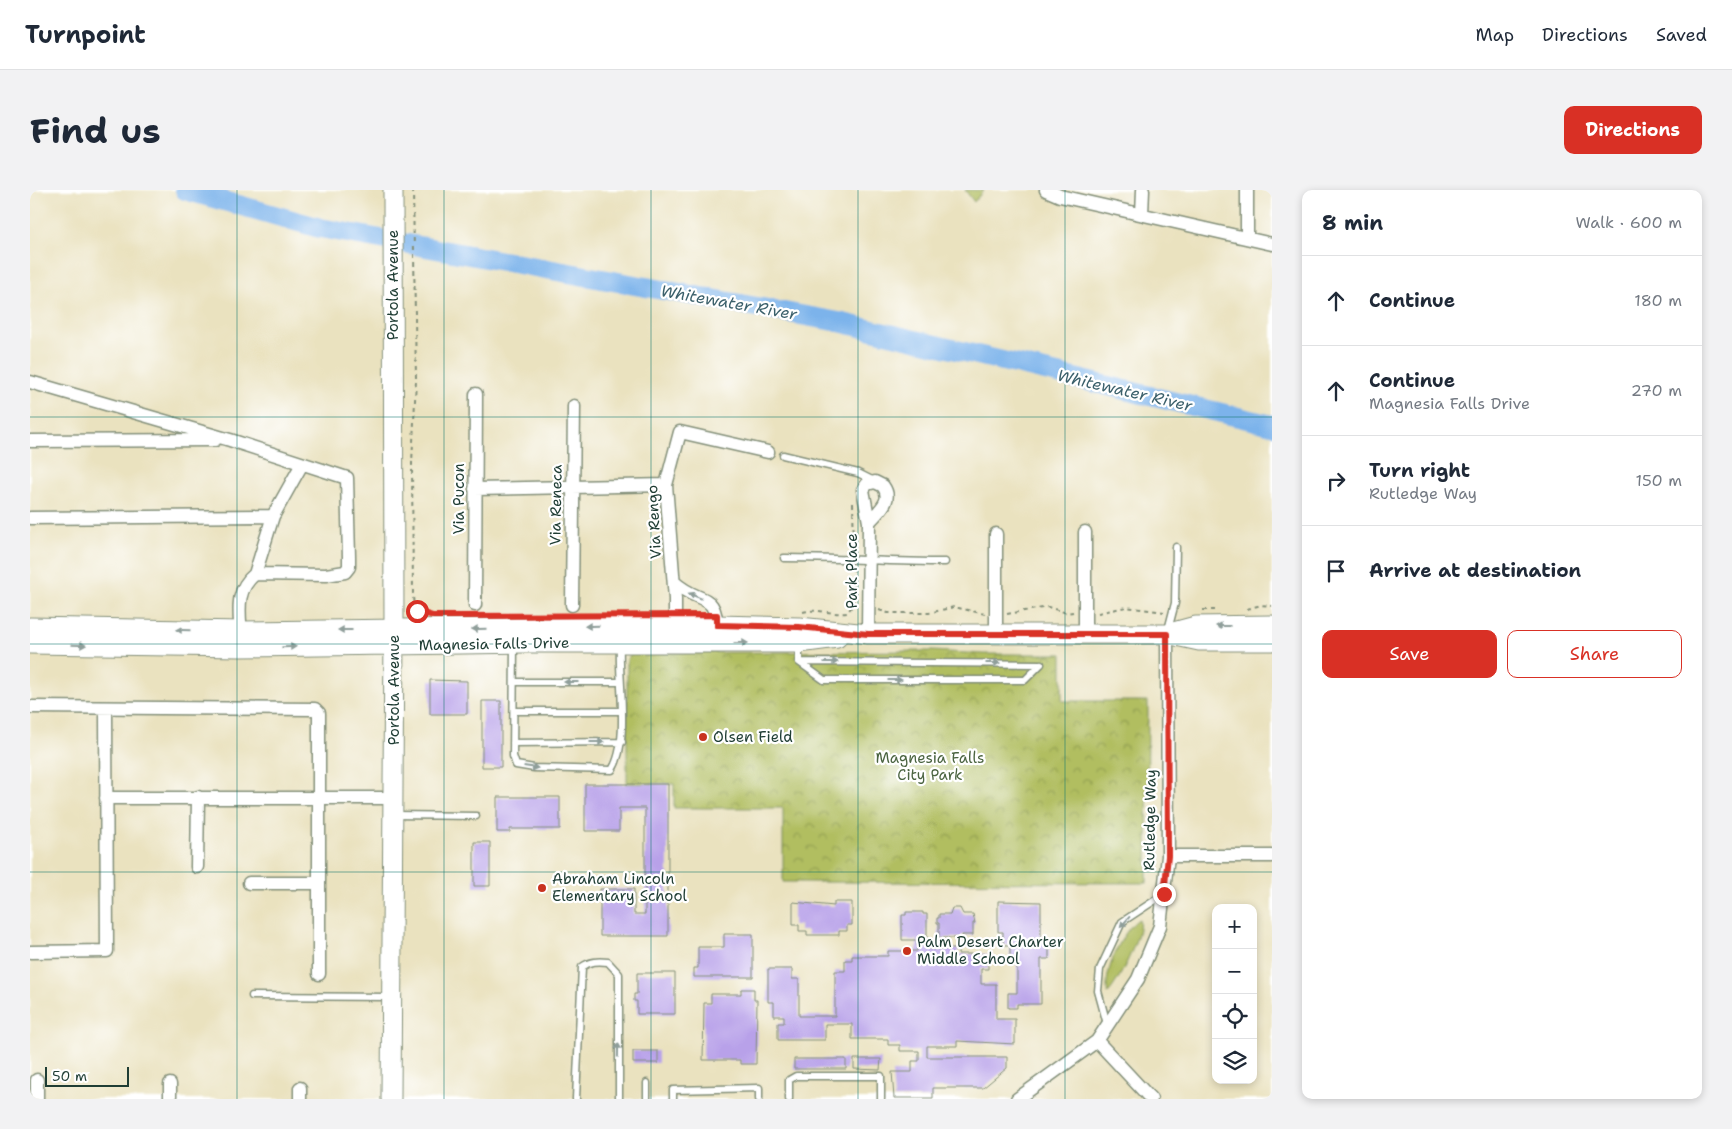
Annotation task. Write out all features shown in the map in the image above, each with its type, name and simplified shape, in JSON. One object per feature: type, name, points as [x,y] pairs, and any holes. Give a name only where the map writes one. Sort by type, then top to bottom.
[{"type":"street","name":"Portola Avenue","points":[[391,1099],[394,638],[393,190]]},
{"type":"street","points":[[1046,190],[1060,196],[1272,244]]},
{"type":"street","points":[[1142,214],[1143,190]]},
{"type":"street","points":[[1247,190],[1247,238]]},
{"type":"street","points":[[30,382],[230,440],[347,478],[349,567],[345,572],[338,575],[255,574]]},
{"type":"street","name":"Via Pucon","points":[[475,605],[476,394]]},
{"type":"street","name":"Via Reneca","points":[[572,605],[574,406]]},
{"type":"street","name":"Via Rengo","points":[[675,634],[674,582],[666,485],[680,432],[768,452]]},
{"type":"street","points":[[30,441],[230,440]]},
{"type":"street","points":[[241,639],[241,592],[245,582],[255,574],[273,516],[302,464]]},
{"type":"street","points":[[868,522],[863,490],[867,484],[879,484]]},
{"type":"street","name":"Park Place","points":[[868,634],[868,522],[886,502],[888,496],[879,484]]},
{"type":"street","points":[[475,489],[666,485]]},
{"type":"street","points":[[30,518],[273,516]]},
{"type":"street","points":[[1085,532],[1085,634]]},
{"type":"street","points":[[996,534],[996,635]]},
{"type":"street","points":[[674,582],[682,590],[710,601],[716,612],[717,634]]},
{"type":"street","name":"Magnesia Falls Drive","points":[[1167,634],[1196,626],[1272,625]]},
{"type":"street","name":"Magnesia Falls Drive","points":[[30,627],[241,639]]},
{"type":"street","name":"Magnesia Falls Drive","points":[[394,638],[514,643],[620,643],[675,634]]},
{"type":"street","name":"Magnesia Falls Drive","points":[[30,644],[241,639],[675,634],[799,636],[868,634],[1167,634],[1200,641],[1272,641]]},
{"type":"street","name":"Rutledge Way","points":[[1017,1099],[1098,1041],[1138,978],[1160,926],[1168,856],[1167,634]]},
{"type":"street","points":[[30,707],[315,709],[319,713],[319,974]]},
{"type":"street","points":[[30,952],[107,951],[106,708]]},
{"type":"street","points":[[197,867],[198,797]]},
{"type":"street","points":[[106,798],[319,798],[393,807]]},
{"type":"street","points":[[1168,856],[1272,856]]},
{"type":"street","points":[[249,883],[319,883]]},
{"type":"street","points":[[1098,1041],[1151,1099]]},
{"type":"street","points":[[37,1080],[37,1099]]},
{"type":"street","points":[[170,1084],[170,1099]]},
{"type":"lane","points":[[783,455],[858,473],[879,484]]},
{"type":"lane","points":[[1167,634],[1175,603],[1176,547]]},
{"type":"lane","points":[[784,558],[854,558],[945,562]]},
{"type":"lane","points":[[799,636],[1041,664],[1025,680],[824,680],[799,636]]},
{"type":"lane","points":[[514,643],[513,756],[516,765],[534,768],[612,770],[617,762],[622,742],[620,643]]},
{"type":"lane","points":[[514,682],[620,682]]},
{"type":"lane","points":[[514,711],[621,711]]},
{"type":"lane","points":[[514,743],[622,742]]},
{"type":"lane","points":[[393,807],[476,816]]},
{"type":"lane","points":[[1108,1026],[1098,991],[1100,969],[1122,922],[1164,894]]},
{"type":"lane","points":[[576,1099],[582,967],[589,962],[608,962],[618,974],[619,1099]]},
{"type":"lane","points":[[252,996],[391,997]]},
{"type":"lane","points":[[789,1099],[790,1080],[796,1076],[881,1076],[882,1099]]},
{"type":"lane","points":[[647,1084],[647,1099]]},
{"type":"lane","points":[[674,1099],[673,1090],[759,1088],[759,1099]]},
{"type":"path","points":[[413,190],[416,380],[412,464],[413,596],[414,608],[427,615]]},
{"type":"path","points":[[799,636],[818,609],[842,614],[850,610],[854,603],[853,500]]},
{"type":"path","points":[[876,607],[888,614],[929,613],[954,607],[983,614],[1015,613],[1048,607],[1067,613],[1105,612],[1126,607],[1148,612],[1173,612]]},
{"type":"green space","points":[[965,190],[984,190],[974,202]]},
{"type":"green space","name":"Magnesia Falls City Park","points":[[933,651],[983,654],[1062,654],[1062,701],[1148,701],[1147,883],[783,882],[783,808],[674,808],[674,784],[627,784],[627,659],[632,653]]},
{"type":"green space","points":[[1139,919],[1138,934],[1129,957],[1118,979],[1108,993],[1108,975],[1115,953],[1127,932]]},
{"type":"building","points":[[430,680],[467,681],[467,714],[430,714]]},
{"type":"building","points":[[482,701],[501,701],[501,767],[482,767]]},
{"type":"building","points":[[585,784],[668,784],[668,936],[600,936],[600,889],[634,889],[634,914],[645,914],[645,808],[619,808],[619,831],[585,831]]},
{"type":"building","points":[[497,797],[560,797],[560,829],[510,829],[510,832],[497,832]]},
{"type":"building","points":[[474,842],[490,842],[490,886],[474,886]]},
{"type":"building","points":[[998,901],[1041,902],[1041,941],[1049,941],[1049,959],[1041,959],[1041,1004],[1017,1004],[1017,1008],[1008,1008],[1008,993],[1017,993],[1017,960],[1010,960],[1010,945],[1003,945],[1003,932],[998,932]]},
{"type":"building","points":[[793,902],[834,906],[834,902],[852,902],[852,925],[847,925],[847,931],[839,931],[839,935],[807,935],[807,931],[799,931],[799,925],[793,925]]},
{"type":"building","points":[[952,908],[960,908],[963,914],[973,914],[975,923],[973,923],[973,935],[962,935],[962,938],[939,938],[937,918],[939,918],[939,914],[950,914]]},
{"type":"building","points":[[906,912],[923,912],[923,914],[927,914],[927,949],[958,949],[958,954],[988,954],[988,969],[981,969],[981,984],[996,984],[996,1019],[1015,1019],[1015,1044],[957,1041],[957,1046],[927,1046],[927,1057],[1007,1057],[1007,1068],[983,1088],[933,1088],[933,1098],[894,1098],[892,1072],[912,1072],[912,1061],[919,1061],[919,1051],[900,1051],[900,1045],[888,1045],[888,1039],[852,1039],[852,1024],[825,1024],[825,1040],[778,1040],[778,1023],[784,1023],[784,1016],[774,1016],[774,1002],[768,1002],[768,969],[792,969],[792,979],[799,979],[799,1016],[835,1016],[835,971],[845,971],[845,960],[852,960],[852,956],[888,956],[888,951],[917,951],[917,940],[902,940],[902,915],[906,915]]},
{"type":"building","points":[[724,934],[753,934],[753,977],[694,977],[694,968],[698,968],[698,947],[724,947]]},
{"type":"building","points":[[637,973],[675,973],[675,1014],[637,1014],[637,1001],[634,1001],[634,994],[637,994]]},
{"type":"building","points":[[741,989],[754,989],[754,1000],[757,1000],[756,1064],[740,1064],[740,1060],[703,1060],[704,1003],[711,1003],[711,994],[741,994]]},
{"type":"building","points":[[633,1051],[658,1051],[658,1063],[633,1063]]},
{"type":"building","points":[[794,1059],[846,1059],[846,1069],[794,1069]]},
{"type":"building","points":[[854,1059],[881,1059],[880,1070],[854,1069]]},
{"type":"waterway","name":"Whitewater River","points":[[185,190],[320,228],[839,322],[1272,425]]},
{"type":"place","name":"Olsen Field","points":[[703,737]]},
{"type":"place","name":"Abraham Lincoln Elementary School","points":[[542,888]]},
{"type":"place","name":"Palm Desert Charter Middle School","points":[[907,951]]},
{"type":"route","points":[[417,611],[433,616],[717,615],[717,625],[799,627],[868,634],[1167,634],[1168,856],[1164,894]]}]
